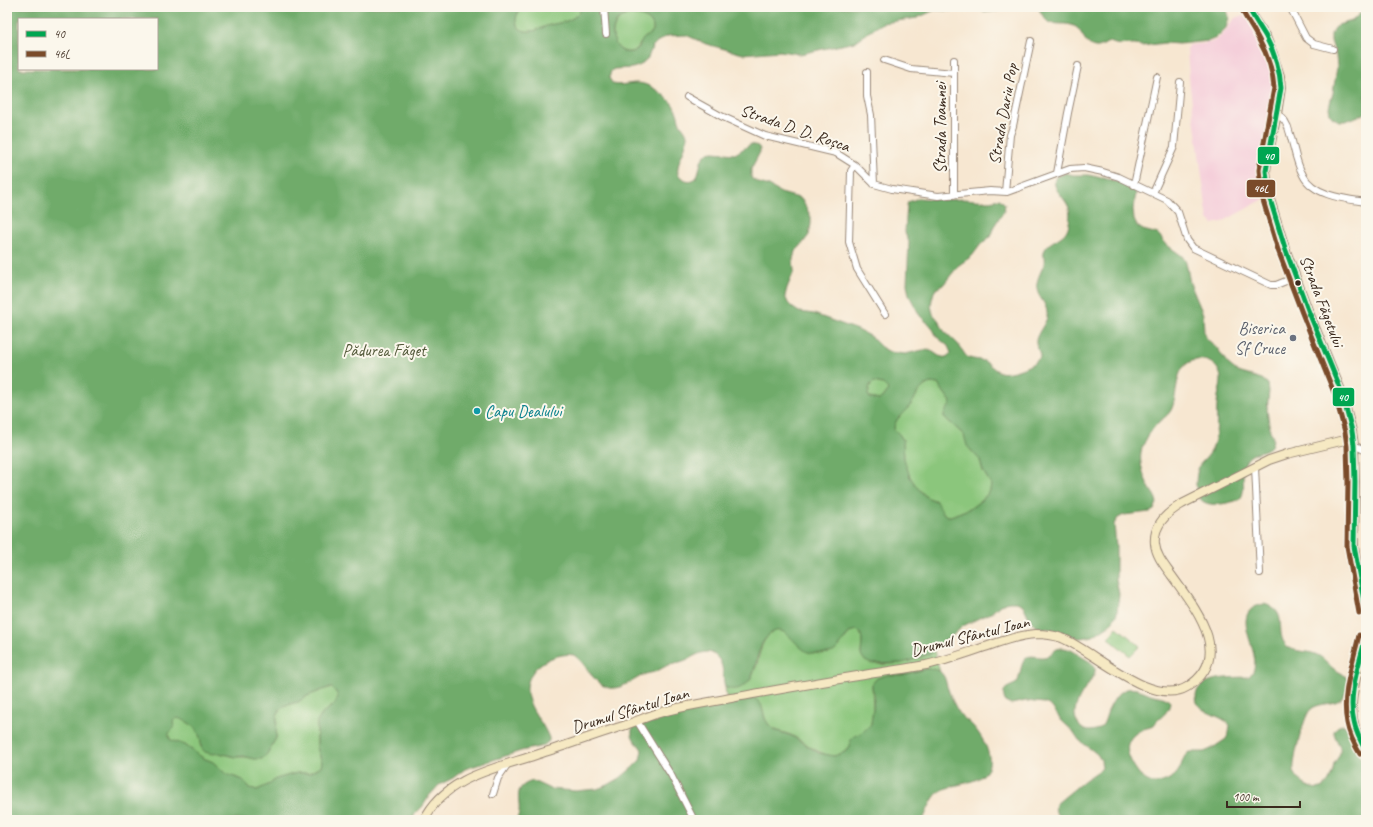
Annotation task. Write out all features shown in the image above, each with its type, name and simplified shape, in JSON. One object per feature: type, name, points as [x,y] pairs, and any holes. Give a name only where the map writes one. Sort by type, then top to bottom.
[{"type":"main road","name":"Strada Făgetului","points":[[1248,7],[1266,37],[1273,54],[1277,66],[1280,88],[1277,114],[1267,164],[1268,185],[1273,211],[1296,277],[1342,393],[1354,442],[1354,546],[1366,612]]},
{"type":"main road","name":"Drumul Sfântul Ioan","points":[[424,820],[432,806],[451,788],[471,776],[669,710],[796,686],[924,665],[1014,638],[1036,634],[1051,635],[1066,640],[1148,687],[1164,691],[1182,689],[1194,681],[1206,669],[1210,655],[1209,641],[1200,616],[1156,552],[1154,542],[1156,531],[1164,517],[1174,508],[1269,460],[1287,454],[1354,442]]},
{"type":"main road","points":[[1366,636],[1352,700],[1351,714],[1354,728],[1366,751]]},
{"type":"street","points":[[604,7],[606,34]]},
{"type":"street","points":[[1291,7],[1306,38],[1314,44],[1333,49]]},
{"type":"street","name":"Strada Dariu Pop","points":[[1005,192],[1010,135],[1031,41]]},
{"type":"street","points":[[884,60],[911,69],[954,72]]},
{"type":"street","name":"Strada Toamnei","points":[[954,60],[954,195]]},
{"type":"street","points":[[1057,174],[1078,66]]},
{"type":"street","points":[[867,72],[867,96],[872,115],[874,184],[882,187],[938,196],[990,191],[1005,192],[1070,169],[1084,168],[1103,172],[1119,177],[1167,200],[1178,212],[1187,240],[1193,248],[1271,285],[1276,285],[1296,277]]},
{"type":"street","points":[[1134,185],[1158,77]]},
{"type":"street","points":[[1153,193],[1174,147],[1180,82]]},
{"type":"street","name":"Strada D. D. Roșca","points":[[686,97],[721,116],[765,136],[836,153],[855,165],[874,184]]},
{"type":"street","points":[[1277,114],[1282,117],[1289,128],[1302,172],[1307,182],[1315,189],[1340,199],[1366,202]]},
{"type":"street","points":[[855,165],[851,171],[849,242],[857,269],[885,314]]},
{"type":"street","points":[[1354,442],[1366,451]]},
{"type":"street","points":[[1254,467],[1260,573]]},
{"type":"street","points":[[637,721],[671,775],[694,820]]},
{"type":"street","points":[[493,794],[498,778],[507,765]]},
{"type":"shaded area","points":[[1241,16],[1248,17],[1262,39],[1276,81],[1274,105],[1260,168],[1264,199],[1222,222],[1213,224],[1208,219],[1207,213],[1190,88],[1187,50],[1189,45],[1209,43],[1216,40],[1222,35],[1235,18]]},
{"type":"green space","name":"Pădurea Făget","points":[[7,7],[522,7],[517,15],[517,25],[525,31],[535,31],[543,27],[570,20],[582,7],[1005,7],[999,11],[988,12],[969,8],[950,11],[935,10],[917,18],[883,23],[855,42],[800,54],[780,51],[743,54],[706,44],[686,35],[667,36],[652,47],[648,58],[639,66],[614,69],[611,71],[609,78],[613,84],[616,85],[637,83],[648,85],[659,91],[675,108],[680,123],[687,136],[686,144],[678,166],[678,175],[683,179],[690,181],[697,177],[702,159],[707,153],[714,152],[735,154],[751,144],[758,146],[760,152],[751,169],[752,179],[781,193],[799,198],[802,200],[811,217],[809,235],[795,252],[793,259],[794,271],[785,296],[788,303],[799,312],[814,314],[858,330],[871,337],[881,347],[890,352],[905,354],[930,350],[939,356],[947,358],[951,353],[948,346],[937,337],[932,327],[920,316],[909,295],[907,284],[909,242],[905,232],[908,202],[919,198],[989,201],[1000,199],[1005,204],[1004,211],[994,226],[990,237],[981,244],[972,256],[959,265],[943,285],[936,289],[931,306],[933,314],[939,321],[944,331],[958,344],[966,356],[972,359],[984,361],[996,370],[1004,373],[1016,371],[1028,366],[1040,357],[1036,340],[1045,323],[1047,312],[1046,307],[1038,293],[1037,281],[1044,264],[1044,252],[1046,247],[1068,229],[1070,214],[1067,204],[1056,189],[1056,177],[1066,173],[1073,175],[1088,175],[1116,181],[1133,187],[1136,194],[1133,209],[1134,220],[1137,226],[1143,230],[1158,234],[1167,245],[1182,256],[1186,262],[1190,283],[1203,314],[1204,333],[1207,339],[1218,349],[1227,363],[1238,372],[1262,379],[1268,384],[1269,391],[1267,410],[1270,431],[1273,438],[1272,445],[1266,450],[1255,453],[1246,461],[1243,471],[1243,491],[1240,499],[1222,504],[1212,504],[1202,501],[1198,494],[1196,477],[1199,466],[1211,452],[1215,438],[1217,401],[1221,380],[1217,367],[1205,360],[1196,360],[1184,367],[1180,373],[1171,411],[1151,431],[1141,452],[1141,465],[1149,487],[1156,498],[1157,503],[1154,510],[1150,512],[1124,515],[1118,518],[1114,524],[1116,546],[1116,580],[1119,594],[1117,613],[1112,623],[1093,636],[1078,638],[1056,630],[1037,627],[1031,622],[1023,605],[1017,602],[1009,602],[1000,605],[991,613],[963,626],[931,653],[902,663],[872,664],[865,661],[861,655],[862,638],[857,630],[850,633],[836,650],[828,653],[811,653],[805,651],[784,632],[779,631],[773,632],[766,638],[759,650],[751,678],[746,684],[735,689],[725,687],[721,663],[716,656],[708,652],[704,652],[683,661],[668,665],[655,672],[643,675],[615,688],[601,685],[583,663],[574,655],[558,656],[549,659],[535,669],[528,682],[527,690],[530,704],[546,731],[549,741],[543,746],[521,751],[465,769],[453,778],[439,785],[415,814],[412,820],[7,820]],"holes":[[[628,14],[641,16],[649,20],[653,27],[653,31],[643,39],[636,50],[627,52],[617,46],[614,40],[613,32],[619,19]],[[874,382],[883,384],[888,389],[886,394],[879,400],[870,398],[868,395],[870,385]],[[931,383],[938,384],[951,402],[944,417],[964,435],[967,446],[980,460],[983,471],[991,484],[990,491],[983,499],[971,508],[951,516],[944,514],[936,501],[926,497],[910,477],[904,459],[903,440],[894,429],[898,418],[910,406],[923,387]],[[328,688],[332,688],[338,697],[335,704],[323,713],[317,722],[317,748],[322,762],[321,766],[309,773],[297,773],[276,779],[270,784],[257,790],[250,788],[243,780],[226,774],[213,762],[203,758],[185,745],[169,738],[169,733],[174,728],[173,721],[177,718],[188,722],[194,727],[199,734],[201,747],[205,752],[262,759],[267,754],[276,738],[277,716],[280,709],[286,705],[298,702],[307,696]]]},
{"type":"green space","points":[[522,7],[550,7],[551,9],[557,7],[582,7],[570,20],[543,27],[535,31],[526,31],[520,29],[516,22],[517,15]]},
{"type":"green space","points":[[1037,7],[1227,7],[1229,17],[1226,28],[1216,38],[1209,41],[1179,44],[1164,43],[1142,46],[1127,44],[1119,45],[1109,42],[1097,47],[1086,42],[1076,27],[1068,24],[1056,24],[1046,20]]},
{"type":"green space","points":[[1366,8],[1366,113],[1346,121],[1339,121],[1332,117],[1329,107],[1337,67],[1336,56],[1331,41],[1331,34],[1338,25],[1352,21]]},
{"type":"green space","points":[[629,14],[642,16],[649,20],[652,23],[653,31],[642,41],[636,50],[628,52],[617,46],[613,33],[615,25],[620,19]]},
{"type":"green space","points":[[874,382],[883,384],[888,389],[886,394],[879,400],[870,398],[868,395],[870,385]]},
{"type":"green space","points":[[931,383],[938,384],[951,402],[944,417],[964,435],[970,449],[980,460],[983,471],[991,484],[990,491],[983,499],[971,508],[951,516],[944,514],[936,501],[926,497],[910,477],[904,459],[903,440],[894,429],[896,422],[910,406],[919,392]]},
{"type":"green space","points":[[1264,604],[1272,607],[1277,612],[1281,635],[1287,646],[1293,650],[1318,655],[1334,669],[1345,676],[1348,682],[1347,689],[1340,700],[1320,705],[1310,710],[1302,730],[1297,749],[1294,766],[1295,774],[1300,781],[1309,787],[1318,789],[1322,788],[1328,782],[1333,772],[1334,764],[1340,752],[1334,731],[1339,726],[1346,726],[1361,759],[1366,766],[1366,820],[1061,820],[1056,813],[1056,804],[1085,780],[1100,770],[1102,768],[1101,760],[1097,754],[1079,740],[1051,706],[1044,703],[1026,701],[1011,704],[1005,701],[1004,690],[1017,683],[1024,660],[1030,656],[1046,656],[1060,648],[1066,648],[1090,662],[1094,666],[1094,675],[1080,697],[1075,710],[1077,722],[1081,728],[1086,731],[1096,730],[1102,725],[1115,698],[1124,690],[1140,690],[1168,700],[1170,702],[1165,713],[1153,726],[1142,729],[1135,734],[1131,738],[1128,747],[1129,757],[1140,775],[1150,782],[1160,783],[1168,780],[1177,773],[1184,758],[1189,752],[1204,752],[1226,739],[1229,733],[1230,725],[1200,707],[1196,696],[1198,689],[1203,684],[1218,679],[1248,677],[1254,669],[1255,660],[1246,626],[1247,616],[1252,609]]},
{"type":"green space","points":[[1117,627],[1140,646],[1130,656],[1108,638]]},
{"type":"green space","points":[[777,630],[789,635],[804,649],[819,654],[833,651],[849,633],[857,630],[862,638],[861,655],[866,660],[875,663],[896,664],[927,655],[934,651],[940,672],[937,670],[926,669],[902,675],[891,675],[872,684],[873,709],[871,724],[863,732],[851,740],[847,750],[841,755],[833,756],[825,754],[793,736],[772,728],[767,723],[761,706],[756,699],[727,703],[725,687],[729,689],[749,681],[756,666],[762,644],[768,636]]},
{"type":"green space","points":[[926,669],[938,670],[943,675],[958,711],[962,717],[973,726],[981,737],[989,756],[989,762],[988,768],[979,778],[950,787],[938,793],[931,802],[923,820],[516,820],[519,814],[519,792],[525,784],[533,781],[550,789],[576,791],[597,789],[608,785],[620,778],[640,760],[642,750],[632,734],[632,728],[635,724],[647,720],[671,718],[694,707],[756,699],[761,704],[765,719],[774,730],[792,736],[819,753],[834,756],[845,752],[853,737],[863,732],[871,724],[874,694],[872,684],[877,678],[887,675],[902,675]]},
{"type":"green space","points":[[328,688],[332,688],[338,697],[335,704],[323,713],[317,722],[317,748],[322,762],[321,766],[309,773],[297,773],[276,779],[270,784],[257,790],[250,788],[243,780],[226,774],[213,762],[203,758],[185,745],[171,740],[168,735],[173,729],[173,721],[180,718],[188,722],[196,729],[200,738],[200,746],[216,754],[219,753],[254,759],[267,754],[276,738],[277,716],[283,706],[298,702],[307,696]]},
{"type":"transit line","name":"40","points":[[1248,7],[1272,49],[1278,68],[1281,88],[1266,171],[1269,196],[1285,248],[1308,310],[1342,393],[1352,431],[1355,482],[1354,546],[1366,612]]},
{"type":"transit line","name":"46L","points":[[1242,10],[1265,51],[1271,69],[1274,88],[1259,170],[1262,197],[1278,250],[1335,395],[1345,432],[1348,482],[1347,546],[1359,613]]},
{"type":"transit line","name":"46L","points":[[1359,635],[1348,679],[1346,712],[1349,731],[1360,754]]},
{"type":"transit line","name":"40","points":[[1366,636],[1355,679],[1352,701],[1355,726],[1366,751]]},
{"type":"place","name":"Biserica Sf Cruce","points":[[1293,338]]},
{"type":"place","name":"Capu Dealului","points":[[477,411]]}]
